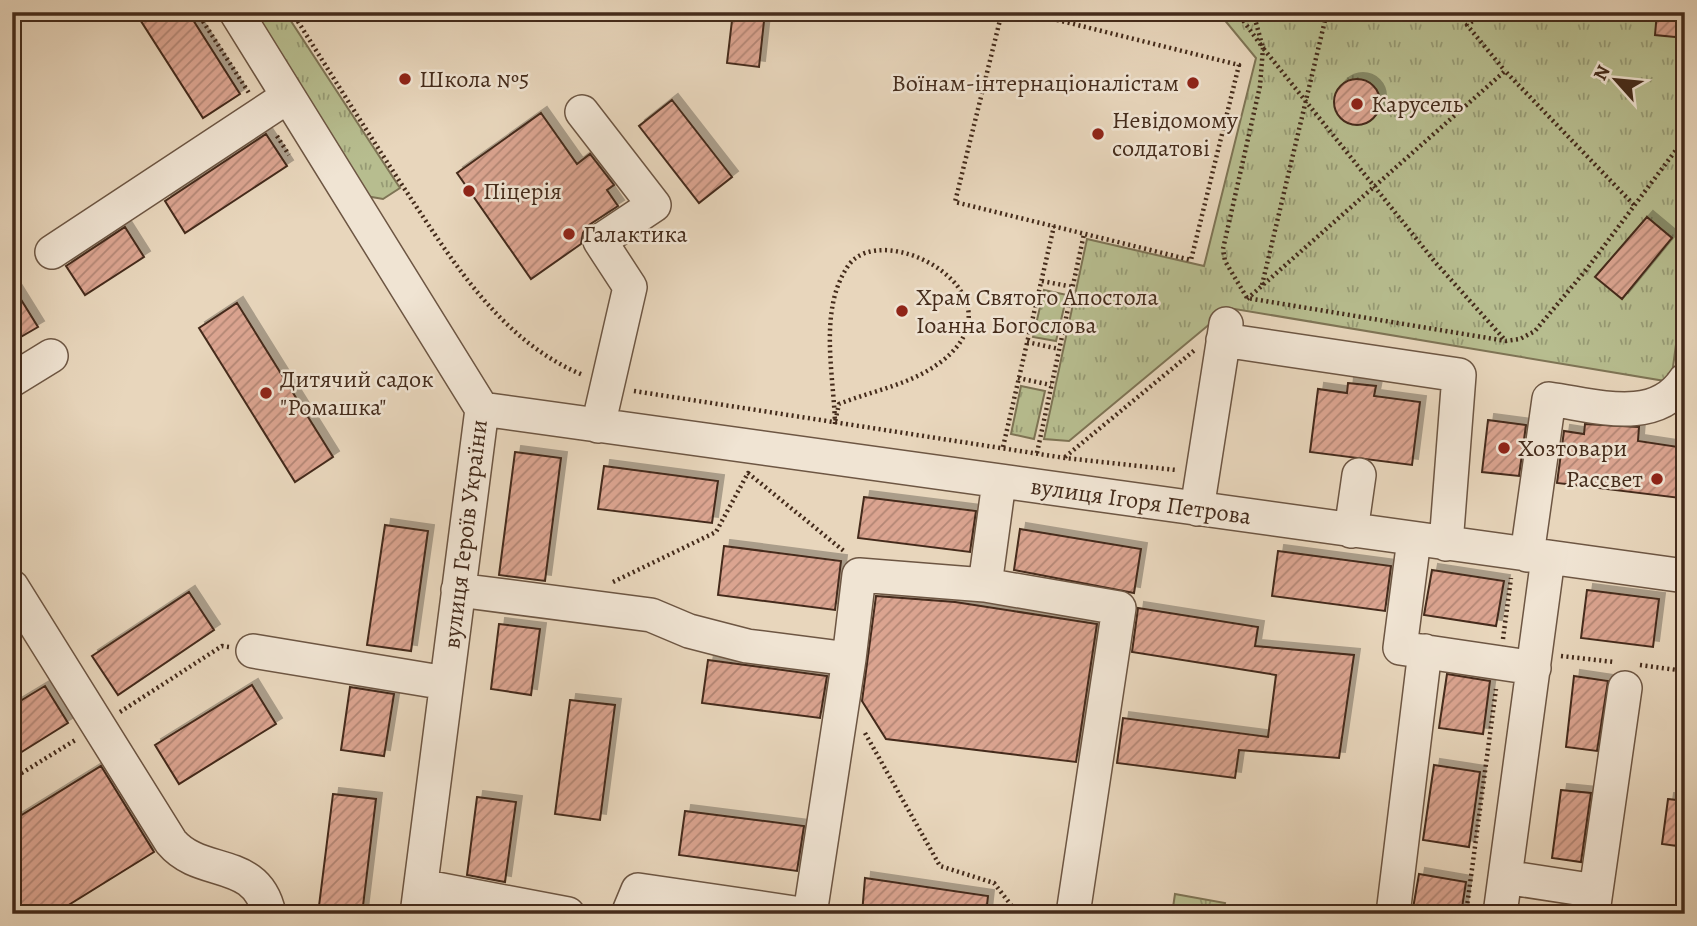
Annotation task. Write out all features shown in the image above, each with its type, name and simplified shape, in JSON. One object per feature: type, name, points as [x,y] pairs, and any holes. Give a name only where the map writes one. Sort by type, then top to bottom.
[{"type":"street","name":"вулиця Героїв України","points":[[236,12],[275,106],[482,409],[419,900]]},
{"type":"street","points":[[52,252],[275,106]]},
{"type":"street","points":[[582,111],[654,205],[600,241],[630,287],[598,426]]},
{"type":"street","points":[[1197,509],[1225,332],[1458,375],[1446,544]]},
{"type":"street","points":[[12,380],[51,356]]},
{"type":"street","points":[[1500,914],[1534,668],[1529,563],[1549,399],[1638,410],[1656,406],[1669,398],[1685,380]]},
{"type":"street","name":"вулиця Ігоря Петрова","points":[[482,409],[1414,539],[1529,563],[1685,576]]},
{"type":"street","points":[[1351,531],[1359,475]]},
{"type":"street","points":[[985,585],[999,482]]},
{"type":"street","points":[[1414,539],[1400,648],[1534,668]]},
{"type":"street","points":[[810,914],[849,659],[859,575],[985,585],[1119,608],[1073,914]]},
{"type":"street","points":[[12,587],[178,851],[254,883],[266,901],[269,914]]},
{"type":"street","points":[[458,590],[652,615],[689,631],[747,646],[849,659]]},
{"type":"street","points":[[253,651],[446,683]]},
{"type":"street","points":[[1393,914],[1424,651]]},
{"type":"street","points":[[1505,877],[1594,902],[1625,688]]},
{"type":"street","points":[[628,914],[638,890],[801,914]]},
{"type":"street","points":[[419,900],[568,914]]},
{"type":"path","points":[[197,12],[275,106],[293,160]]},
{"type":"path","points":[[292,12],[463,276],[526,341],[566,369],[606,385],[1065,458],[1202,473]]},
{"type":"path","points":[[1002,12],[956,202],[1191,260],[1239,65],[1025,12]]},
{"type":"path","points":[[1237,12],[1374,188],[1506,341]]},
{"type":"path","points":[[1253,12],[1263,48],[1260,86],[1223,249],[1225,261],[1247,298],[1506,341],[1520,339],[1535,331],[1685,138]]},
{"type":"path","points":[[1261,286],[1327,12]]},
{"type":"path","points":[[1486,12],[1467,25],[1505,71],[1634,205]]},
{"type":"path","points":[[1065,458],[1225,332],[1247,298],[1505,71]]},
{"type":"path","points":[[1003,447],[1054,226]]},
{"type":"path","points":[[1037,453],[1084,234]]},
{"type":"path","points":[[833,435],[839,404],[898,386],[932,368],[959,344],[971,321],[970,307],[947,275],[936,267],[908,254],[877,250],[860,254],[848,266],[834,304],[831,351],[835,422]]},
{"type":"path","points":[[1042,281],[1073,288]]},
{"type":"path","points":[[1027,342],[1059,349]]},
{"type":"path","points":[[1018,378],[1051,385]]},
{"type":"path","points":[[605,586],[716,532],[748,473],[851,557],[859,575]]},
{"type":"path","points":[[1466,914],[1500,663],[1529,563]]},
{"type":"path","points":[[12,779],[222,646],[253,651]]},
{"type":"path","points":[[843,695],[940,866],[994,883],[1018,914]]},
{"type":"green space","points":[[248,12],[285,12],[400,188],[383,199],[366,196]]},
{"type":"green space","points":[[1218,12],[1685,12],[1685,277],[1671,382],[1229,308],[1069,441],[1044,439],[1087,239],[1204,266],[1256,58]]},
{"type":"green space","points":[[1044,290],[1067,295],[1056,341],[1033,337]]},
{"type":"green space","points":[[1021,386],[1045,391],[1034,439],[1011,434]]},
{"type":"green space","points":[[1175,894],[1225,903],[1223,914],[1172,914]]},
{"type":"building","points":[[149,12],[188,12],[240,94],[203,118],[139,18]]},
{"type":"building","points":[[733,12],[765,12],[759,67],[727,63]]},
{"type":"building","points":[[1657,12],[1685,12],[1685,38],[1655,35]]},
{"type":"building","name":"Карусель","points":[[1357,79],[1373,86],[1380,102],[1373,118],[1357,125],[1341,118],[1334,102],[1341,86]]},
{"type":"building","points":[[672,100],[732,177],[699,203],[639,126]]},
{"type":"building","points":[[541,113],[577,164],[590,154],[614,185],[607,190],[618,206],[589,225],[583,233],[581,244],[531,279],[457,173]]},
{"type":"building","points":[[266,134],[287,166],[185,233],[165,201]]},
{"type":"building","points":[[1647,217],[1672,238],[1622,299],[1595,277]]},
{"type":"building","points":[[125,227],[144,257],[85,295],[66,266]]},
{"type":"building","points":[[12,285],[38,327],[12,342]]},
{"type":"building","name":"Дитячий садок \"Ромашка\"","points":[[237,303],[333,457],[295,482],[199,328]]},
{"type":"building","points":[[1348,383],[1376,386],[1374,396],[1420,402],[1412,465],[1310,452],[1318,389],[1347,393]]},
{"type":"building","name":"Хозтовари","points":[[1488,420],[1526,425],[1519,476],[1482,472]]},
{"type":"building","points":[[1585,424],[1639,427],[1638,441],[1685,448],[1680,498],[1557,483],[1564,431],[1584,434]]},
{"type":"building","points":[[515,452],[561,458],[545,581],[499,575]]},
{"type":"building","points":[[604,466],[718,481],[712,523],[598,509]]},
{"type":"building","points":[[864,497],[976,511],[970,552],[858,538]]},
{"type":"building","points":[[385,525],[428,531],[411,651],[367,645]]},
{"type":"building","points":[[1020,529],[1141,549],[1134,593],[1014,570]]},
{"type":"building","points":[[724,546],[841,561],[835,610],[718,595]]},
{"type":"building","points":[[1278,551],[1391,566],[1385,611],[1272,596]]},
{"type":"building","points":[[1432,570],[1504,581],[1496,626],[1424,615]]},
{"type":"building","points":[[1587,590],[1659,599],[1653,647],[1581,638]]},
{"type":"building","points":[[189,592],[214,630],[118,695],[92,656]]},
{"type":"building","points":[[876,596],[955,602],[1097,624],[1076,762],[886,739],[862,701]]},
{"type":"building","points":[[1138,608],[1258,627],[1255,646],[1354,655],[1339,758],[1239,750],[1235,778],[1117,763],[1123,718],[1268,737],[1276,675],[1132,652]]},
{"type":"building","points":[[499,624],[540,629],[531,695],[491,689]]},
{"type":"building","points":[[708,660],[827,676],[820,718],[702,703]]},
{"type":"building","points":[[1447,674],[1490,681],[1483,734],[1439,728]]},
{"type":"building","points":[[1574,676],[1608,681],[1597,751],[1566,747]]},
{"type":"building","points":[[252,685],[276,724],[179,784],[155,745]]},
{"type":"building","points":[[45,686],[68,723],[12,758],[12,706]]},
{"type":"building","points":[[350,687],[394,694],[384,756],[341,750]]},
{"type":"building","points":[[570,700],[615,705],[600,820],[555,814]]},
{"type":"building","points":[[1434,765],[1480,772],[1469,847],[1423,840]]},
{"type":"building","points":[[101,766],[154,852],[54,914],[12,914],[12,821]]},
{"type":"building","points":[[1561,790],[1591,793],[1581,862],[1552,858]]},
{"type":"building","points":[[333,794],[376,799],[362,914],[318,914]]},
{"type":"building","points":[[477,797],[516,802],[505,882],[467,875]]},
{"type":"building","points":[[1668,799],[1685,801],[1685,847],[1662,844]]},
{"type":"building","points":[[685,811],[804,826],[797,871],[679,855]]},
{"type":"building","points":[[1419,874],[1466,882],[1461,914],[1412,914]]},
{"type":"building","points":[[865,878],[988,896],[986,914],[862,914]]},
{"type":"place","name":"Школа №5","points":[[405,79]]},
{"type":"place","name":"Воїнам-інтернаціоналістам","points":[[1193,83]]},
{"type":"place","name":"Карусель","points":[[1357,104]]},
{"type":"place","name":"Невідомому солдатові","points":[[1098,134]]},
{"type":"place","name":"Піцерія","points":[[469,191]]},
{"type":"place","name":"Галактика","points":[[569,234]]},
{"type":"place","name":"Храм Святого Апостола Іоанна Богослова","points":[[902,311]]},
{"type":"place","name":"Дитячий садок \"Ромашка\"","points":[[266,393]]},
{"type":"place","name":"Хозтовари","points":[[1504,448]]},
{"type":"place","name":"Рассвет","points":[[1657,479]]}]
